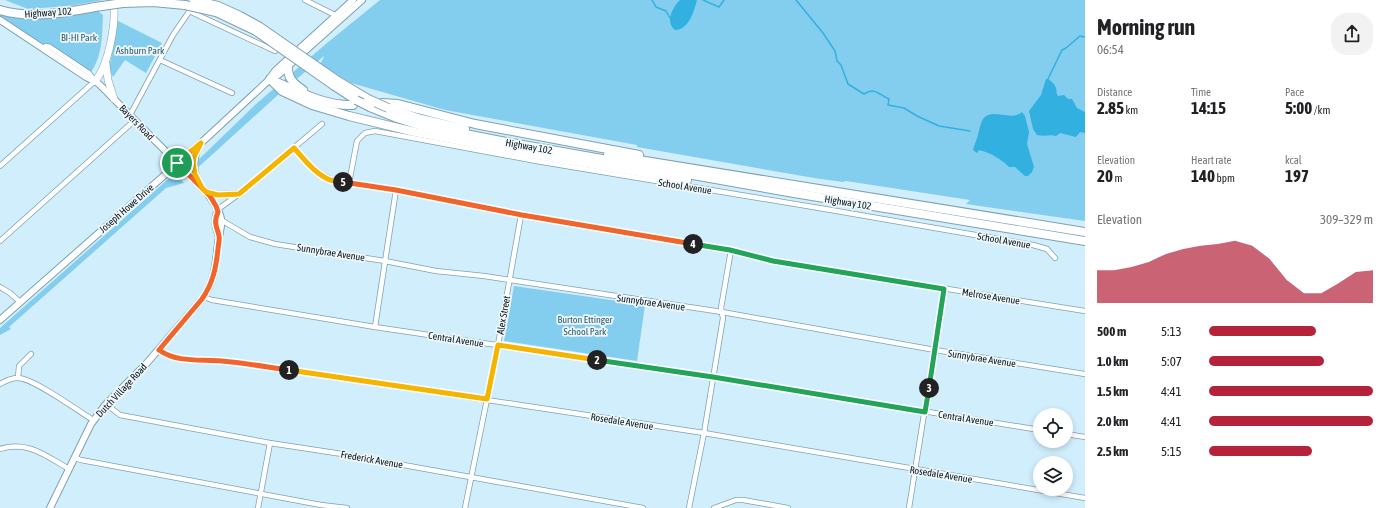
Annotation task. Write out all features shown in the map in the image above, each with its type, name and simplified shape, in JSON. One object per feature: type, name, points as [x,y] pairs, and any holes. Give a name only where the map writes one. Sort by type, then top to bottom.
[{"type":"highway","name":"Highway 102","points":[[194,0],[218,6],[260,27],[335,83],[355,102],[419,125],[601,160],[1085,241]]},
{"type":"highway","name":"Highway 102","points":[[0,10],[13,13],[37,15],[123,3],[154,2],[216,12],[256,31],[335,83],[368,99],[421,119],[502,137],[1085,231]]},
{"type":"highway","points":[[0,5],[21,13],[37,15]]},
{"type":"highway","points":[[288,66],[288,75],[293,82],[316,98]]},
{"type":"highway","points":[[270,79],[316,98],[336,104],[355,102]]},
{"type":"highway","points":[[270,79],[282,91],[312,105],[349,116],[416,132],[616,169],[754,190],[794,193]]},
{"type":"main road","points":[[95,81],[101,74],[106,64],[115,18],[113,0]]},
{"type":"main road","name":"Joseph Howe Drive","points":[[270,79],[278,75],[340,17],[353,0]]},
{"type":"main road","name":"Joseph Howe Drive","points":[[0,320],[201,143],[270,79],[275,71],[362,0]]},
{"type":"main road","name":"Bayers Road","points":[[0,20],[86,77],[95,81],[177,163]]},
{"type":"main road","points":[[106,64],[108,80],[114,99]]},
{"type":"main road","points":[[201,143],[196,151],[193,163],[195,174],[204,190],[218,195],[239,194]]},
{"type":"main road","name":"Dutch Village Road","points":[[50,508],[93,420],[106,404],[159,350],[204,297],[214,276],[221,230],[221,220],[213,201],[177,163]]},
{"type":"main road","name":"Dutch Village Road","points":[[217,211],[215,218],[216,229],[219,237]]},
{"type":"street","points":[[130,115],[187,8],[198,0]]},
{"type":"street","points":[[304,0],[340,17]]},
{"type":"street","points":[[187,8],[275,51]]},
{"type":"street","points":[[160,60],[232,93]]},
{"type":"street","points":[[0,166],[95,81]]},
{"type":"street","points":[[0,241],[135,120]]},
{"type":"street","points":[[217,211],[322,124]]},
{"type":"street","name":"School Avenue","points":[[349,183],[357,141],[365,133],[375,131],[536,161],[1033,245],[1047,249],[1056,258]]},
{"type":"street","name":"Melrose Avenue","points":[[294,148],[309,165],[318,173],[330,180],[396,190],[522,215],[730,250],[773,261],[1085,311]]},
{"type":"street","points":[[375,327],[396,190]]},
{"type":"street","name":"Alex Street","points":[[465,508],[498,345],[522,215]]},
{"type":"street","name":"Sunnybrae Avenue","points":[[221,220],[250,237],[262,241],[436,271],[457,272],[722,312],[935,350],[1085,374]]},
{"type":"street","points":[[689,508],[704,433],[723,318],[721,308],[730,250]]},
{"type":"street","points":[[0,287],[20,302]]},
{"type":"street","points":[[909,508],[944,289]]},
{"type":"street","name":"Central Avenue","points":[[204,297],[212,300],[375,327],[713,377],[1033,429]]},
{"type":"street","name":"Rosedale Avenue","points":[[159,350],[166,354],[190,360],[251,364],[487,399],[704,433],[1085,498]]},
{"type":"street","points":[[18,378],[19,366],[31,354]]},
{"type":"street","points":[[0,384],[7,380],[18,378],[31,381],[93,420]]},
{"type":"street","name":"Frederick Avenue","points":[[106,404],[120,414],[270,443],[342,454],[643,508]]},
{"type":"street","points":[[1073,435],[1085,437]]},
{"type":"street","points":[[258,508],[270,443]]},
{"type":"street","points":[[0,449],[13,446],[32,448],[69,469]]},
{"type":"street","points":[[75,458],[88,462],[260,494],[347,508]]},
{"type":"street","points":[[714,508],[736,500],[743,500],[788,508]]},
{"type":"green space","name":"BI-HI Park","points":[[5,0],[103,0],[69,6],[28,9]]},
{"type":"green space","points":[[380,0],[1085,0],[1085,221],[966,204],[970,200],[846,181],[843,182],[814,178],[637,147],[637,145],[445,110],[351,83],[320,64],[324,56],[280,93],[192,173],[189,169],[256,104]]},
{"type":"green space","name":"BI-HI Park","points":[[0,11],[56,17],[98,11],[103,15],[102,37],[98,59],[91,72],[50,44],[41,45],[0,17]]},
{"type":"green space","name":"Ashburn Park","points":[[118,21],[162,43],[146,73],[125,60],[113,77],[109,69]]},
{"type":"green space","points":[[175,173],[184,183],[166,188],[9,327],[11,329],[0,335],[0,328]]},
{"type":"green space","name":"Burton Ettinger School Park","points":[[514,286],[645,305],[637,361],[504,341]]},
{"type":"shaded area","points":[[680,0],[697,0],[690,19],[684,27],[675,30],[670,23],[670,19],[674,7]]},
{"type":"shaded area","points":[[1046,79],[1055,85],[1058,96],[1064,95],[1068,99],[1072,99],[1077,108],[1085,112],[1085,133],[1080,132],[1076,137],[1060,133],[1056,136],[1037,135],[1033,129],[1029,111],[1041,95]]},
{"type":"shaded area","points":[[1022,112],[1025,116],[1029,132],[1027,144],[1034,167],[1028,176],[1025,176],[1015,167],[1009,167],[992,155],[979,150],[977,153],[973,150],[983,119],[992,114],[1012,116]]},
{"type":"waterway","points":[[652,0],[656,7],[666,11],[670,18]]},
{"type":"waterway","points":[[703,0],[719,7],[724,0]]},
{"type":"waterway","points":[[796,0],[823,33],[835,51],[837,61],[841,65],[848,84],[864,94],[874,91],[889,99],[888,105],[904,108],[939,126],[970,131]]},
{"type":"waterway","points":[[1048,79],[1062,50],[1080,36],[1085,37]]},
{"type":"route","points":[[177,163],[184,170],[202,188],[206,192],[216,206],[218,212],[215,218],[216,229],[219,237],[216,268],[212,283],[202,299],[159,350],[166,354],[190,360],[251,364],[487,399],[498,345],[713,377],[925,412],[944,289],[773,261],[730,250],[522,215],[396,190],[330,180],[318,173],[294,148],[239,194],[211,194],[202,188],[197,180],[193,163],[196,151],[201,143],[177,163]]}]
